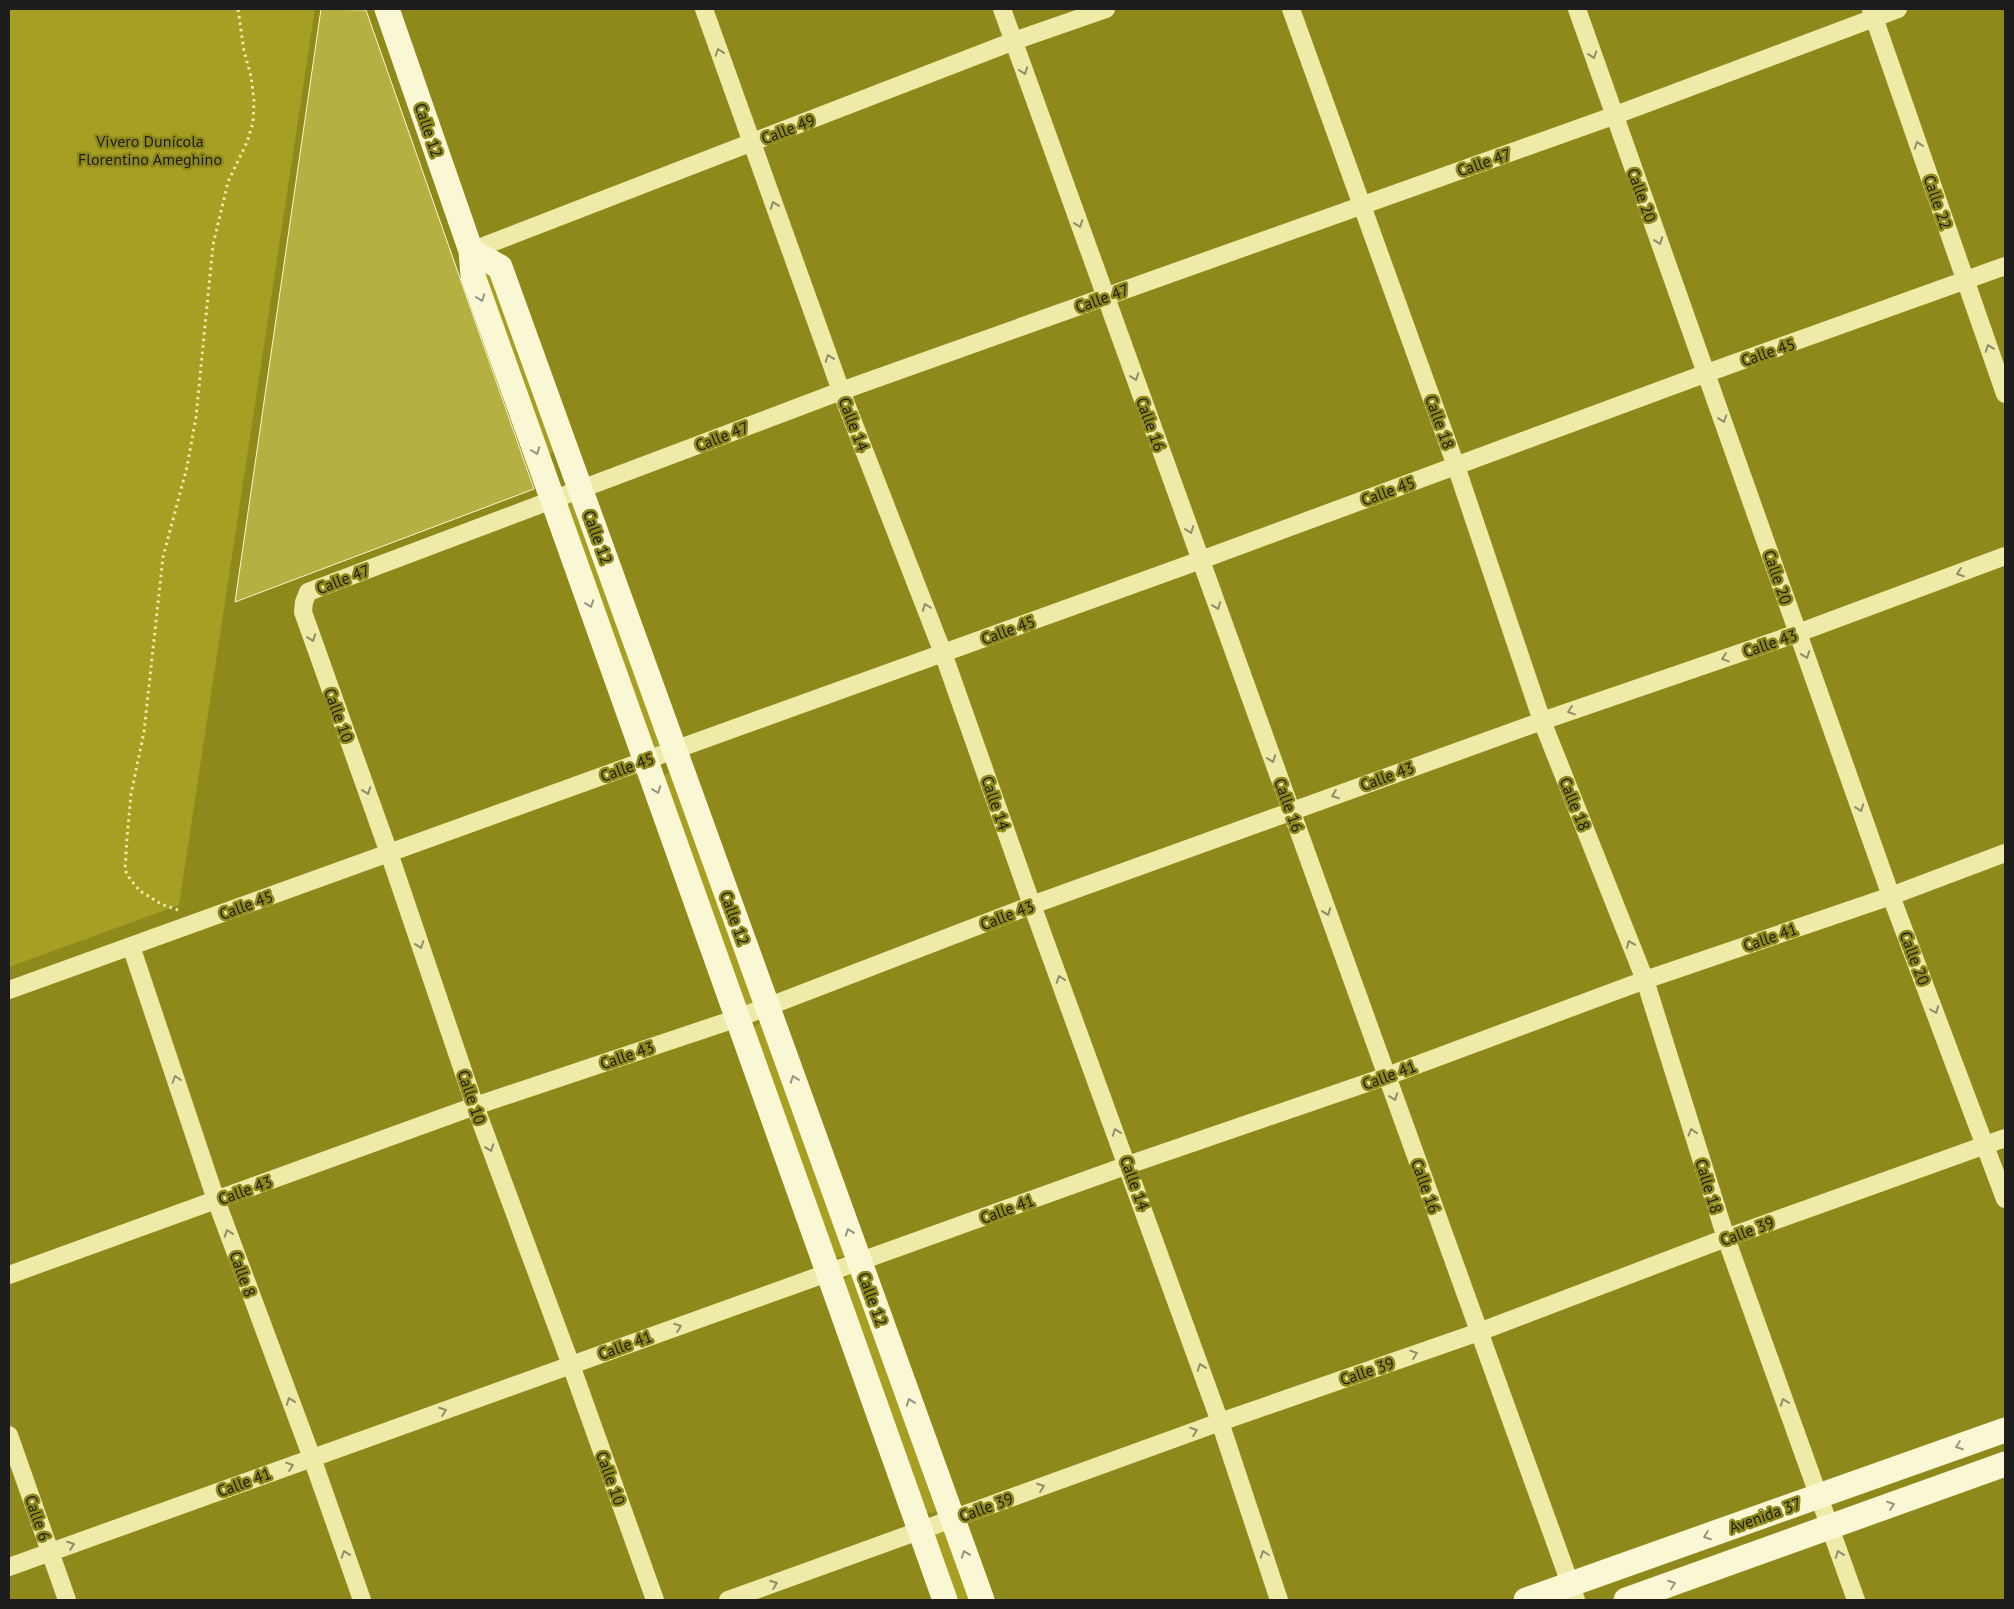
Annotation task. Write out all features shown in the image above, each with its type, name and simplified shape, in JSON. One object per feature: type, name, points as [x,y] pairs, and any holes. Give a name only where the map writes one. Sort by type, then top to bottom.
[{"type":"street","name":"Calle 12","points":[[387,9],[471,251],[473,276],[945,1600]]},
{"type":"street","name":"Calle 14","points":[[704,9],[841,391],[944,653],[1032,905],[1220,1422],[1279,1600]]},
{"type":"street","name":"Calle 16","points":[[1002,9],[1573,1592]]},
{"type":"street","name":"Calle 49","points":[[471,251],[1014,42],[1106,9]]},
{"type":"street","name":"Calle 18","points":[[1291,9],[1456,466],[1542,721],[1645,980],[1726,1238],[1817,1497],[1856,1600]]},
{"type":"street","name":"Calle 20","points":[[1577,9],[1892,896],[2005,1199]]},
{"type":"street","name":"Calle 47","points":[[308,592],[841,391],[1614,116],[1873,13],[1898,9]]},
{"type":"street","name":"Calle 22","points":[[1873,13],[2005,394]]},
{"type":"street","name":"Calle 12","points":[[471,251],[500,267],[982,1600]]},
{"type":"street","name":"Calle 45","points":[[9,990],[944,653],[1707,373],[1965,282],[2005,266]]},
{"type":"street","name":"Calle 43","points":[[9,1275],[475,1106],[738,1018],[1032,905],[1542,721],[1798,633],[2005,556]]},
{"type":"street","name":"Calle 10","points":[[308,592],[303,612],[389,853],[475,1106],[654,1600]]},
{"type":"street","name":"Calle 41","points":[[9,1567],[1128,1165],[1387,1076],[1645,980],[1892,896],[2005,853]]},
{"type":"street","name":"Calle 8","points":[[131,946],[216,1200],[312,1458],[362,1600]]},
{"type":"street","name":"Calle 39","points":[[728,1600],[1220,1422],[1479,1332],[1726,1238],[2005,1138]]},
{"type":"street","name":"Avenida 37","points":[[1526,1600],[1573,1592],[1817,1497],[2005,1430]]},
{"type":"street","name":"Calle 6","points":[[9,1435],[67,1600]]},
{"type":"street","name":"Avenida 37","points":[[1626,1600],[2005,1464]]},
{"type":"path","points":[[211,917],[202,911],[177,910],[161,904],[140,891],[125,870],[132,794],[144,732],[164,557],[187,467],[196,417],[213,245],[228,182],[247,142],[253,123],[252,76],[244,51],[238,9]]},
{"type":"green space","name":"Vivero Dunícola Florentino Ameghino","points":[[9,9],[315,9],[179,905],[9,967]]},
{"type":"green space","points":[[490,271],[555,451],[549,454],[484,274]]},
{"type":"green space","points":[[573,499],[666,744],[649,750],[563,505]]},
{"type":"green space","points":[[667,773],[671,773],[754,1003],[746,1006],[662,779]]},
{"type":"green space","points":[[761,1023],[845,1255],[841,1257],[833,1257],[752,1030],[757,1024]]},
{"type":"green space","points":[[852,1275],[936,1511],[932,1513],[924,1512],[842,1281]]},
{"type":"green space","points":[[945,1529],[973,1600],[954,1600],[933,1534]]},
{"type":"building","points":[[321,9],[366,10],[534,489],[235,602]]}]
